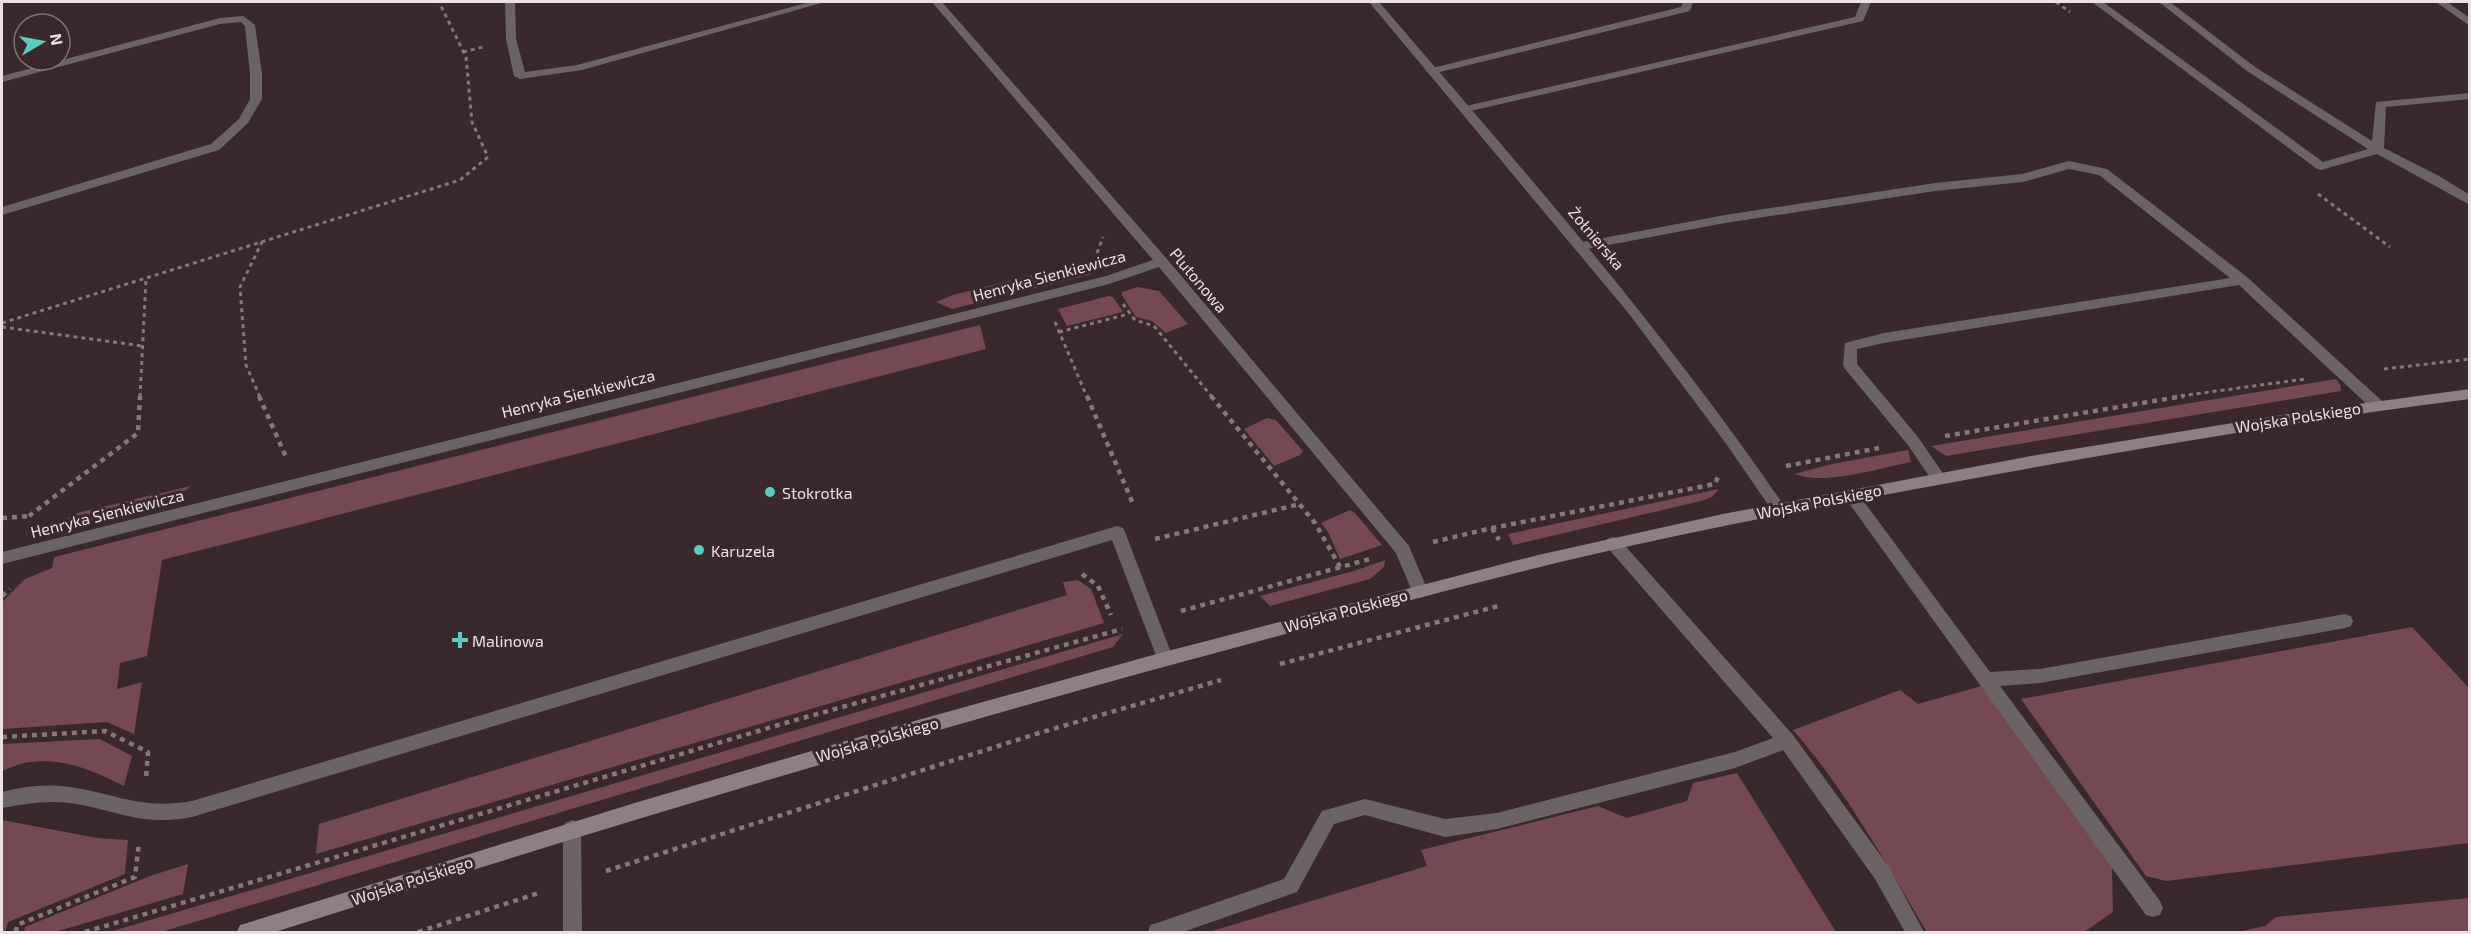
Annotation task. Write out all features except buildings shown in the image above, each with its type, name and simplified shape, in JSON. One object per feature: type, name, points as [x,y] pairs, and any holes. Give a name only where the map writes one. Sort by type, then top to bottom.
[{"type":"street","points":[[510,2],[513,54],[520,76],[578,68],[820,2]]},
{"type":"street","name":"Plutonowa","points":[[937,2],[1162,262],[1403,550],[1420,591]]},
{"type":"street","name":"Żołnierska","points":[[1374,2],[1631,305],[1741,451],[1778,508]]},
{"type":"street","points":[[1432,71],[1686,9],[1688,2]]},
{"type":"street","points":[[1466,109],[1859,19],[1866,2]]},
{"type":"street","points":[[2097,2],[2321,166],[2378,150]]},
{"type":"street","points":[[2164,2],[2251,69],[2378,150],[2435,179],[2469,201]]},
{"type":"street","points":[[2441,2],[2469,23]]},
{"type":"street","points":[[2,80],[220,21],[243,19],[250,25],[256,74],[256,99],[244,121],[215,147],[2,211]]},
{"type":"street","points":[[2378,150],[2380,104],[2469,96]]},
{"type":"street","points":[[1582,246],[1725,219],[1935,187],[2023,178],[2069,165],[2103,172],[2242,280],[2377,405]]},
{"type":"street","name":"Henryka Sienkiewicza","points":[[2,558],[1097,283],[1162,262]]},
{"type":"street","points":[[1938,478],[1913,441],[1850,365],[1850,346],[1884,338],[2242,280]]},
{"type":"street","name":"Wojska Polskiego","points":[[247,933],[572,830],[794,763],[1165,658],[1613,543],[1778,508],[1938,478],[2255,423],[2469,394]]},
{"type":"street","points":[[1851,495],[1988,679],[2153,908]]},
{"type":"street","points":[[2,800],[45,793],[72,795],[143,814],[174,813],[192,809],[1117,532],[1165,658]]},
{"type":"street","points":[[1613,543],[1787,741],[1882,873],[1915,933]]},
{"type":"street","points":[[1988,679],[2040,676],[2345,621]]},
{"type":"street","points":[[1157,933],[1290,886],[1328,817],[1365,807],[1445,828],[1497,820],[1735,760],[1787,741]]},
{"type":"street","points":[[572,830],[573,933]]},
{"type":"path","points":[[2,325],[460,180],[488,157],[472,122],[466,57],[439,2]]},
{"type":"path","points":[[262,242],[240,287],[246,365],[286,458]]},
{"type":"path","points":[[29,516],[138,434],[146,279]]},
{"type":"path","points":[[1120,299],[1129,314],[1136,320],[1154,326],[1315,523],[1340,567]]},
{"type":"path","points":[[1059,332],[1129,314]]},
{"type":"path","points":[[1053,317],[1139,517]]},
{"type":"path","points":[[2,325],[143,346]]},
{"type":"path","points":[[1779,460],[1786,466],[1913,441],[2140,402],[2469,359]]},
{"type":"path","points":[[1429,543],[1492,528],[1715,484],[1720,470]]},
{"type":"path","points":[[1148,538],[1160,540],[1300,504]]},
{"type":"path","points":[[1058,550],[1068,573],[1084,574],[1099,586],[1117,630]]},
{"type":"path","points":[[85,933],[785,723],[1374,558]]},
{"type":"path","points":[[1279,664],[1508,603]]},
{"type":"path","points":[[418,933],[1039,733],[1233,676]]},
{"type":"path","points":[[2,737],[105,731],[148,752],[146,782]]},
{"type":"path","points":[[16,933],[17,925],[135,877],[139,842]]},
{"type":"shaded area","points":[[1080,265],[1092,274],[952,309],[936,302],[953,295]]},
{"type":"shaded area","points":[[1138,287],[1159,291],[1188,324],[1166,333],[1152,321],[1136,317],[1122,292]]},
{"type":"shaded area","points":[[1109,296],[1113,297],[1123,312],[1067,326],[1058,309]]},
{"type":"shaded area","points":[[980,325],[986,349],[162,560],[147,656],[120,663],[117,689],[142,682],[134,734],[107,722],[2,729],[2,602],[25,579],[52,568],[54,557]]},
{"type":"shaded area","points":[[2336,379],[2341,391],[1946,456],[1931,446]]},
{"type":"shaded area","points":[[1267,418],[1276,420],[1303,451],[1300,455],[1274,466],[1244,429]]},
{"type":"shaded area","points":[[1908,450],[1911,462],[1868,472],[1821,478],[1794,474],[1832,464]]},
{"type":"shaded area","points":[[191,486],[171,502],[61,529],[68,518],[77,513]]},
{"type":"shaded area","points":[[1719,489],[1712,497],[1701,501],[1513,545],[1508,534]]},
{"type":"shaded area","points":[[1350,510],[1382,545],[1340,559],[1328,532],[1321,523]]},
{"type":"shaded area","points":[[1385,560],[1384,567],[1370,579],[1270,606],[1260,596],[1354,571]]},
{"type":"shaded area","points":[[1078,580],[1091,589],[1104,623],[316,854],[319,824],[1067,595],[1063,582]]},
{"type":"shaded area","points":[[2412,627],[2469,688],[2469,843],[2166,881],[2146,876],[2021,699]]},
{"type":"shaded area","points":[[1123,634],[1113,647],[161,932],[109,932]]},
{"type":"shaded area","points":[[1985,685],[2112,867],[2113,912],[2084,932],[1927,932],[1848,802],[1793,730],[1900,690],[1918,704]]},
{"type":"shaded area","points":[[100,739],[132,756],[124,786],[88,770],[51,761],[24,763],[2,771],[2,744]]},
{"type":"shaded area","points":[[1737,773],[1836,932],[1209,932],[1427,866],[1421,850],[1598,806],[1627,818],[1687,801],[1693,783]]},
{"type":"shaded area","points":[[2,820],[97,838],[128,840],[125,874],[8,922],[5,932],[2,932]]},
{"type":"shaded area","points":[[188,864],[183,894],[55,932],[24,932],[25,927],[150,876]]},
{"type":"shaded area","points":[[2469,898],[2469,932],[2237,932],[2265,926],[2276,917]]},
{"type":"place","name":"Stokrotka","points":[[770,492]]},
{"type":"place","name":"Karuzela","points":[[699,550]]},
{"type":"place","name":"Malinowa","points":[[460,640]]}]
